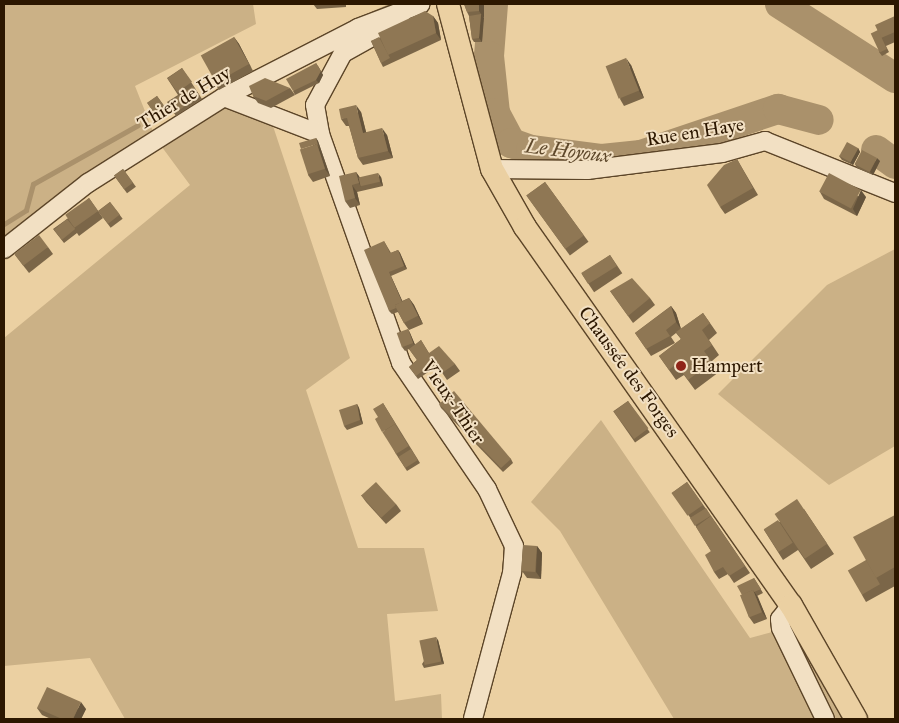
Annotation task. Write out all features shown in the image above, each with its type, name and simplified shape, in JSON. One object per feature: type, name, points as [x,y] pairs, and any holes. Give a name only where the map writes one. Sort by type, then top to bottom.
[{"type":"main road","name":"Chaussée des Forges","points":[[448,4],[492,169],[524,227],[791,605],[856,719]]},
{"type":"street","name":"Thier de Huy","points":[[4,249],[88,184],[224,97],[358,28],[421,4]]},
{"type":"street","name":"Thier de Huy","points":[[315,105],[343,53],[399,22],[402,11]]},
{"type":"street","points":[[224,97],[320,134]]},
{"type":"street","name":"Vieux-Thier","points":[[315,105],[320,134],[401,363],[487,489],[514,546],[512,573],[473,719]]},
{"type":"street","name":"Rue en Haye","points":[[492,169],[587,170],[722,153],[764,141],[895,193]]},
{"type":"street","points":[[791,605],[780,619],[782,628],[825,719]]},
{"type":"shaded area","points":[[4,4],[253,4],[256,24],[135,86],[156,139],[4,249]]},
{"type":"shaded area","points":[[224,97],[268,111],[350,358],[306,390],[358,548],[424,548],[438,611],[387,614],[395,701],[441,694],[442,719],[125,719],[90,658],[4,666],[4,338],[190,185],[156,139]]},
{"type":"shaded area","points":[[895,249],[895,446],[829,485],[718,394],[827,285]]},
{"type":"shaded area","points":[[601,420],[750,638],[802,624],[856,719],[674,719],[560,531],[531,502]]},
{"type":"building","points":[[464,4],[479,4],[479,11],[467,12]]},
{"type":"building","points":[[425,11],[433,16],[436,33],[388,55],[378,33]]},
{"type":"building","points":[[481,14],[479,38],[472,39],[469,16]]},
{"type":"building","points":[[895,16],[895,32],[881,38],[875,25]]},
{"type":"building","points":[[878,30],[887,49],[880,52],[871,33]]},
{"type":"building","points":[[234,37],[249,64],[216,83],[201,55]]},
{"type":"building","points":[[379,37],[390,58],[381,63],[371,41]]},
{"type":"building","points":[[626,58],[639,90],[619,99],[606,66]]},
{"type":"building","points":[[316,63],[321,71],[316,80],[293,91],[286,79]]},
{"type":"building","points":[[182,68],[192,82],[177,92],[167,79]]},
{"type":"building","points":[[265,78],[290,88],[266,101],[253,96],[249,86]]},
{"type":"building","points":[[193,86],[200,96],[174,114],[168,104]]},
{"type":"building","points":[[157,96],[165,108],[155,114],[147,103]]},
{"type":"building","points":[[356,105],[363,133],[382,128],[388,151],[358,158],[347,118],[341,119],[339,109]]},
{"type":"building","points":[[316,138],[319,148],[317,144],[301,149],[299,143]]},
{"type":"building","points":[[847,142],[858,148],[851,162],[839,156]]},
{"type":"building","points":[[317,144],[325,169],[308,174],[300,150]]},
{"type":"building","points":[[862,150],[877,158],[869,172],[854,164]]},
{"type":"building","points":[[737,159],[753,188],[720,207],[707,185],[724,165]]},
{"type":"building","points":[[123,169],[133,183],[124,189],[114,175]]},
{"type":"building","points":[[356,172],[359,183],[352,185],[355,198],[345,201],[339,176]]},
{"type":"building","points":[[378,173],[380,182],[361,186],[359,177]]},
{"type":"building","points":[[829,173],[861,190],[851,208],[819,192]]},
{"type":"building","points":[[545,182],[584,235],[565,249],[526,196]]},
{"type":"building","points":[[89,198],[98,211],[74,228],[65,215]]},
{"type":"building","points":[[110,202],[120,215],[108,224],[98,211]]},
{"type":"building","points":[[67,219],[75,229],[62,240],[54,230]]},
{"type":"building","points":[[39,235],[48,247],[23,266],[14,254]]},
{"type":"building","points":[[384,241],[390,253],[398,250],[404,266],[389,272],[402,302],[395,305],[396,308],[389,311],[364,250]]},
{"type":"building","points":[[610,255],[617,266],[588,284],[581,273]]},
{"type":"building","points":[[632,278],[650,298],[628,316],[610,291]]},
{"type":"building","points":[[409,298],[418,316],[404,323],[395,305]]},
{"type":"building","points":[[671,306],[676,322],[666,330],[670,336],[646,349],[635,333]]},
{"type":"building","points":[[703,313],[710,323],[702,330],[712,345],[704,351],[712,362],[688,380],[676,364],[669,370],[659,356],[681,339],[676,332]]},
{"type":"building","points":[[408,329],[413,343],[402,347],[397,333]]},
{"type":"building","points":[[421,340],[434,362],[416,376],[409,367],[417,360],[409,349]]},
{"type":"building","points":[[439,346],[455,364],[442,373],[429,353]]},
{"type":"building","points":[[454,391],[511,459],[501,468],[439,404]]},
{"type":"building","points":[[628,401],[648,428],[634,439],[614,412]]},
{"type":"building","points":[[383,403],[398,428],[395,424],[382,432],[375,419],[378,417],[373,409]]},
{"type":"building","points":[[357,404],[360,420],[344,426],[339,410]]},
{"type":"building","points":[[395,424],[409,446],[396,454],[382,432]]},
{"type":"building","points":[[411,449],[418,460],[405,468],[398,457]]},
{"type":"building","points":[[376,482],[396,504],[381,518],[361,495]]},
{"type":"building","points":[[687,482],[703,505],[687,516],[671,493]]},
{"type":"building","points":[[797,499],[827,544],[805,559],[775,514]]},
{"type":"building","points":[[706,508],[711,516],[695,526],[690,518]]},
{"type":"building","points":[[895,515],[895,567],[876,578],[853,537]]},
{"type":"building","points":[[711,516],[745,566],[729,576],[723,567],[714,572],[705,555],[711,551],[696,527]]},
{"type":"building","points":[[778,520],[793,543],[778,552],[764,529]]},
{"type":"building","points":[[523,545],[537,546],[535,572],[521,571]]},
{"type":"building","points":[[866,560],[880,584],[862,595],[848,570]]},
{"type":"building","points":[[754,578],[761,589],[742,595],[737,586]]},
{"type":"building","points":[[753,590],[762,612],[749,617],[740,595]]},
{"type":"building","points":[[436,637],[441,661],[425,665],[419,641]]},
{"type":"building","points":[[47,687],[81,702],[73,719],[62,719],[37,708]]},
{"type":"waterway","points":[[373,13],[394,4]]},
{"type":"waterway","name":"Le Hoyoux","points":[[493,4],[489,56],[495,113],[511,143],[531,150],[602,159],[641,155],[778,109],[819,120]]},
{"type":"waterway","name":"Le Hoyoux","points":[[780,4],[895,78]]},
{"type":"waterway","points":[[4,224],[26,210],[33,184],[138,125]]},
{"type":"waterway","name":"Le Hoyoux","points":[[876,150],[895,164]]},
{"type":"place","name":"Hampert","points":[[681,366]]}]
